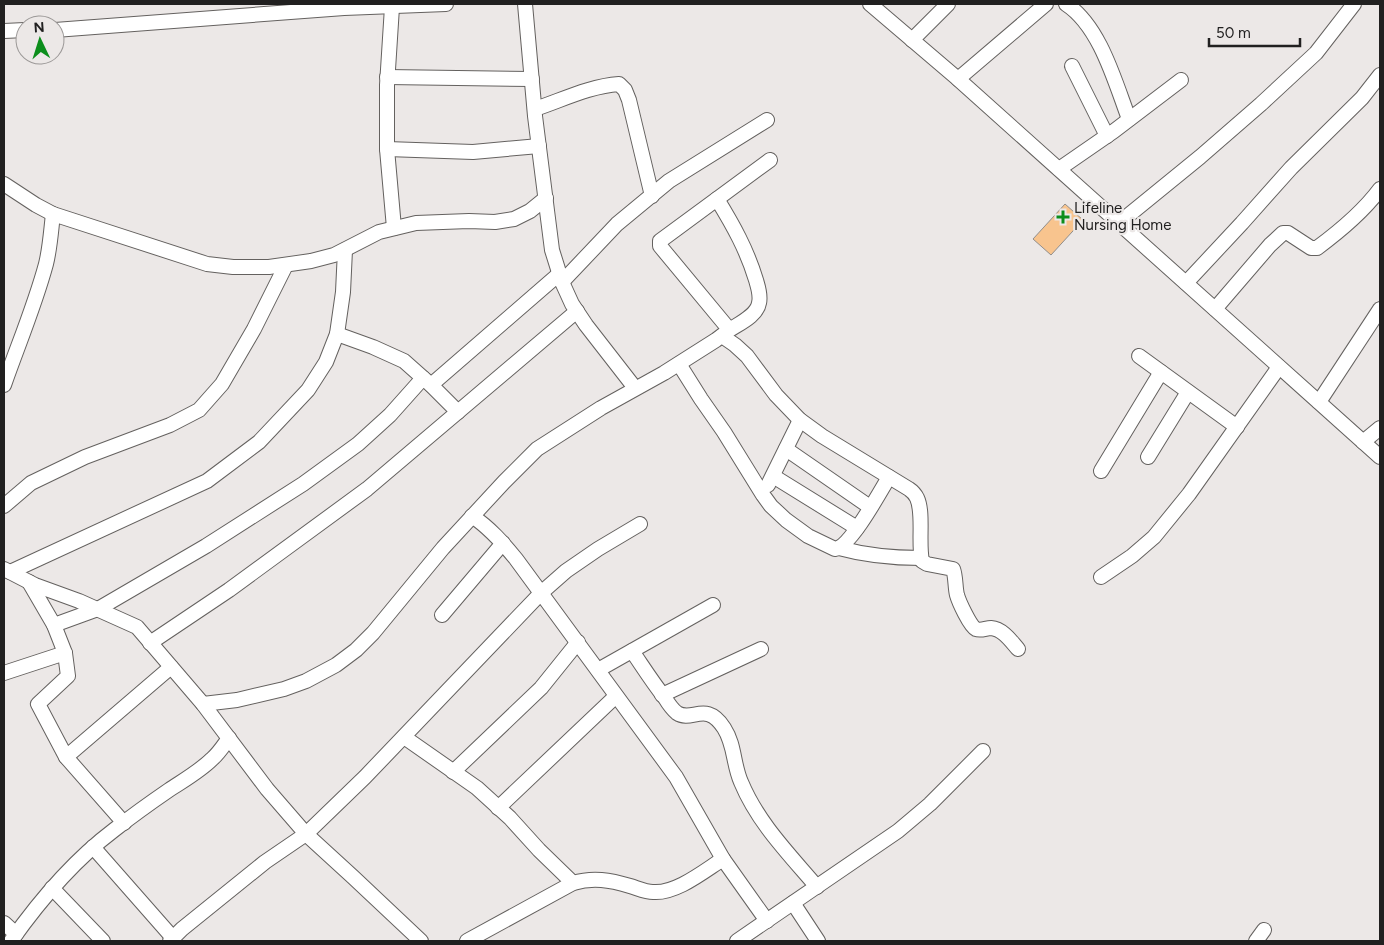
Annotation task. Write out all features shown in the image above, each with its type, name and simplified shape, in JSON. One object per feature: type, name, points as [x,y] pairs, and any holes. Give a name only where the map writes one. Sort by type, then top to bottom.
[{"type":"street","points":[[65,29],[305,11],[446,4]]},
{"type":"street","points":[[525,4],[539,146],[552,250],[572,304],[635,388]]},
{"type":"street","points":[[870,4],[958,79],[1380,457]]},
{"type":"street","points":[[912,40],[948,4]]},
{"type":"street","points":[[958,79],[1046,4]]},
{"type":"street","points":[[1066,4],[1079,15],[1098,43],[1129,119]]},
{"type":"street","points":[[1119,223],[1261,104],[1316,53],[1354,4]]},
{"type":"street","points":[[392,7],[387,77],[387,149],[394,228]]},
{"type":"street","points":[[1072,66],[1107,136]]},
{"type":"street","points":[[1186,283],[1291,168],[1362,98],[1380,75]]},
{"type":"street","points":[[387,77],[532,79]]},
{"type":"street","points":[[1059,169],[1107,136],[1181,80]]},
{"type":"street","points":[[535,109],[610,84],[619,84],[625,90],[629,100],[652,196]]},
{"type":"street","points":[[54,625],[98,609],[206,546],[303,484],[358,444],[427,382],[561,278],[617,224],[669,181],[767,120]]},
{"type":"street","points":[[387,149],[473,152],[539,146]]},
{"type":"street","points":[[725,334],[728,328],[660,246],[660,240],[770,160]]},
{"type":"street","points":[[4,184],[53,214],[208,264],[233,267],[286,265],[334,255],[379,232],[416,223],[495,222],[514,219],[530,211],[546,198]]},
{"type":"street","points":[[1215,309],[1270,245],[1283,233],[1288,233],[1311,248],[1317,248],[1372,200],[1380,189]]},
{"type":"street","points":[[203,704],[237,700],[284,690],[336,665],[374,633],[443,548],[537,449],[635,388],[679,364],[754,313],[760,303],[759,291],[747,252],[717,198]]},
{"type":"street","points":[[4,385],[46,263],[53,214]]},
{"type":"street","points":[[7,570],[207,481],[259,442],[308,390],[326,362],[337,334],[343,292],[345,250]]},
{"type":"street","points":[[4,506],[31,483],[85,456],[170,425],[199,410],[222,384],[254,329],[286,265]]},
{"type":"street","points":[[1319,402],[1380,309]]},
{"type":"street","points":[[150,643],[229,590],[367,489],[577,311]]},
{"type":"street","points":[[337,334],[374,347],[404,361],[458,412]]},
{"type":"street","points":[[725,334],[746,356],[776,395],[800,420],[822,436],[909,489],[917,498],[920,509],[922,561],[927,564],[953,569],[957,595],[962,608],[975,628],[978,630],[993,628],[999,630],[1018,649]]},
{"type":"street","points":[[1139,356],[1237,426]]},
{"type":"street","points":[[679,364],[763,496],[786,520],[808,536],[830,547],[883,558],[921,558]]},
{"type":"street","points":[[1102,577],[1132,556],[1154,536],[1189,494],[1279,367]]},
{"type":"street","points":[[1101,471],[1161,372]]},
{"type":"street","points":[[1148,457],[1188,392]]},
{"type":"street","points":[[763,496],[800,420]]},
{"type":"street","points":[[1363,442],[1380,428]]},
{"type":"street","points":[[786,449],[870,507]]},
{"type":"street","points":[[772,476],[857,528]]},
{"type":"street","points":[[839,548],[849,540],[889,478]]},
{"type":"street","points":[[472,516],[484,524],[503,544],[578,642],[676,777],[723,859],[767,921]]},
{"type":"street","points":[[93,848],[172,940],[265,862],[306,834],[365,777],[541,594],[574,566],[598,549],[640,524]]},
{"type":"street","points":[[442,615],[503,544]]},
{"type":"street","points":[[7,570],[35,585],[79,601],[136,627],[203,704],[267,789],[306,834],[421,941]]},
{"type":"street","points":[[29,582],[54,625],[65,653],[68,676],[38,704],[66,757],[124,823]]},
{"type":"street","points":[[598,670],[713,605]]},
{"type":"street","points":[[453,772],[541,688],[578,642]]},
{"type":"street","points":[[662,695],[761,649]]},
{"type":"street","points":[[632,651],[662,695],[677,713],[683,715],[702,713],[710,714],[717,718],[729,739],[740,780],[757,814],[774,838],[817,887]]},
{"type":"street","points":[[4,673],[65,653]]},
{"type":"street","points":[[66,757],[171,668]]},
{"type":"street","points":[[498,808],[616,696]]},
{"type":"street","points":[[404,737],[477,788],[510,818],[573,883]]},
{"type":"street","points":[[4,923],[13,938],[52,888],[93,848],[212,759],[229,738]]},
{"type":"street","points":[[737,941],[898,831],[930,804],[983,751]]},
{"type":"street","points":[[467,941],[573,883],[586,879],[604,880],[652,892],[666,891],[685,883],[723,859]]},
{"type":"street","points":[[52,888],[103,941]]},
{"type":"street","points":[[793,903],[818,941]]},
{"type":"building","points":[[1065,204],[1083,220],[1051,255],[1033,239]]},
{"type":"place","name":"Lifeline Nursing Home","points":[[1063,217]]}]
